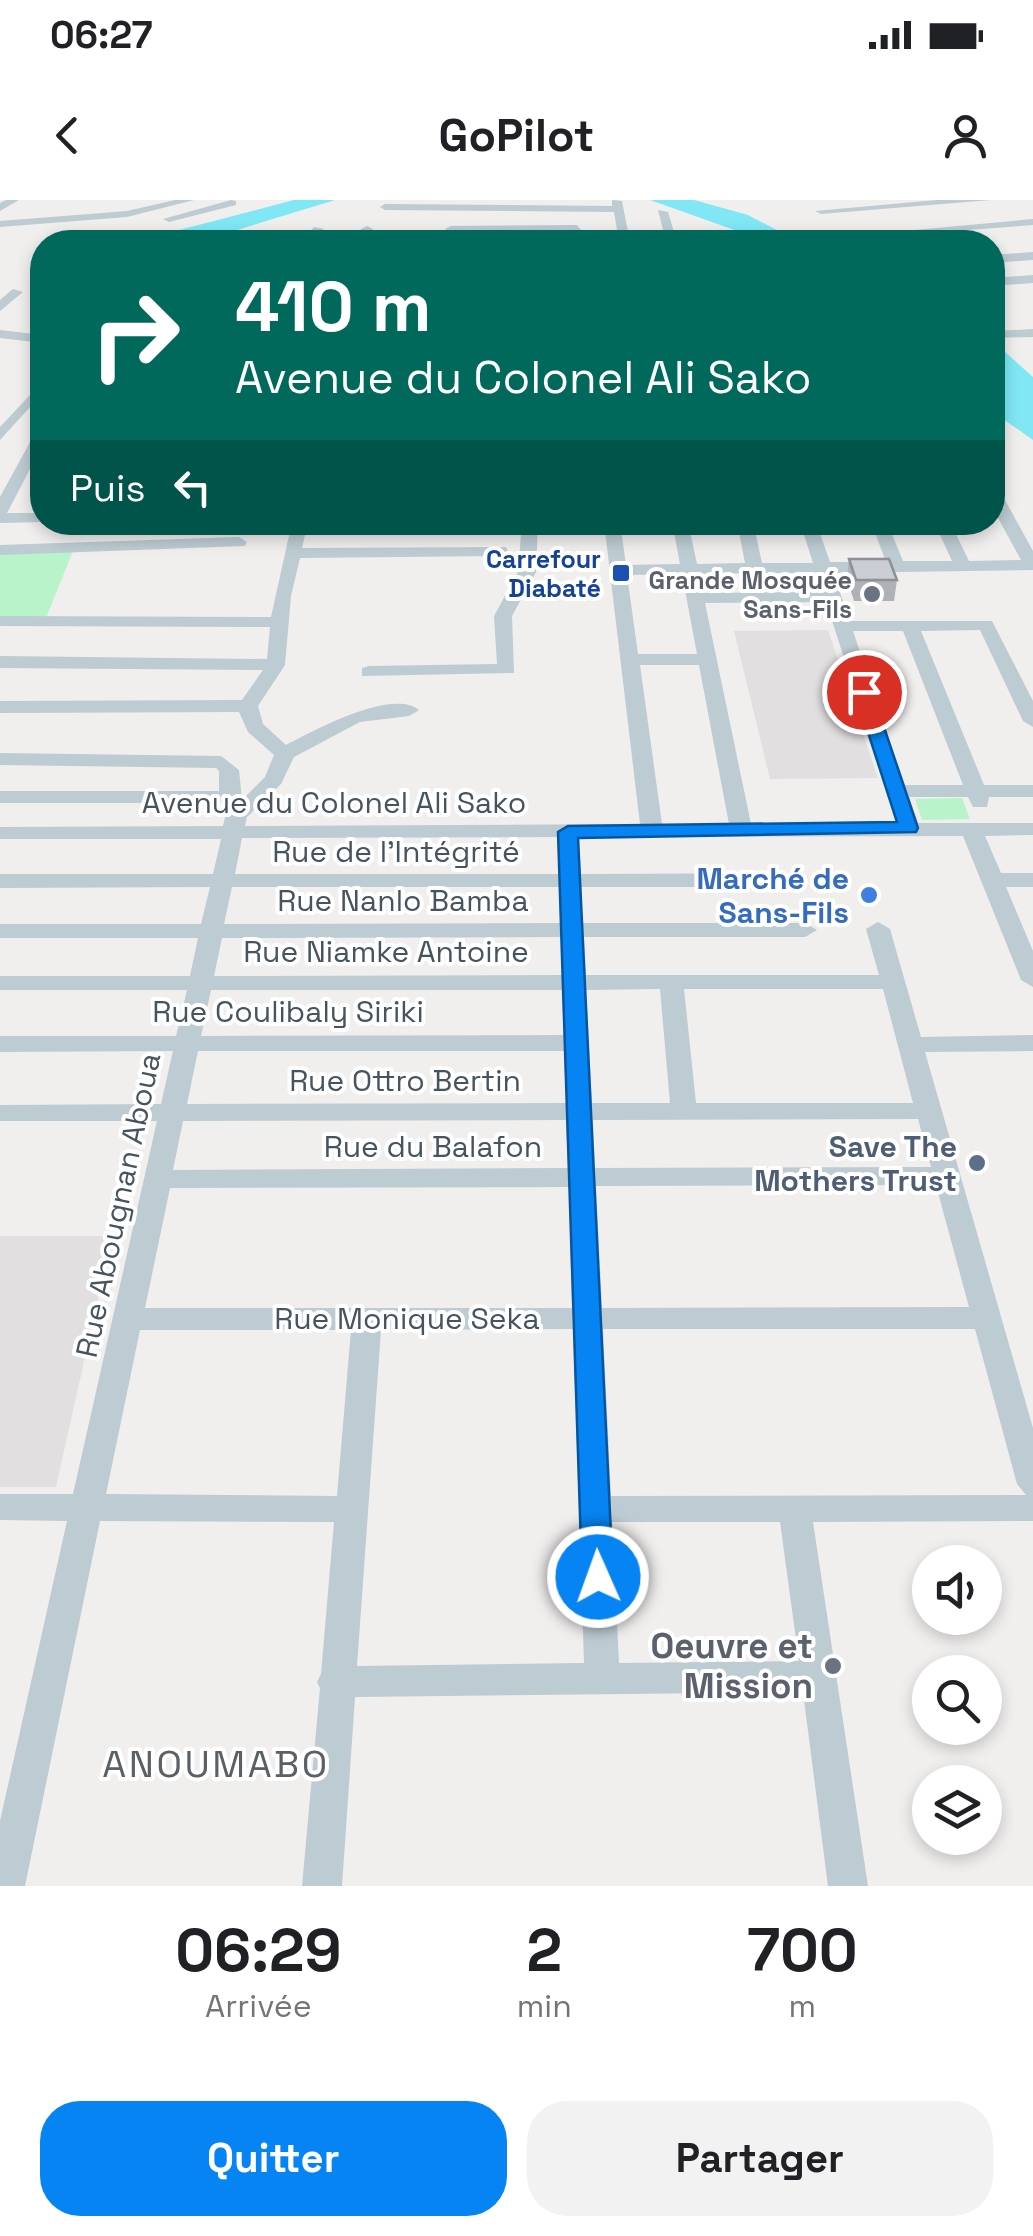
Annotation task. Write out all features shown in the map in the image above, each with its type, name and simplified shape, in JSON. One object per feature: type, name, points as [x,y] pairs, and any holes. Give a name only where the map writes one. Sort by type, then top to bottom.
[{"type":"street","points":[[8,227],[138,211],[190,200]]},
{"type":"street","points":[[817,204],[986,200]]},
{"type":"street","points":[[138,211],[158,221],[232,201]]},
{"type":"street","points":[[40,206],[107,202]]},
{"type":"street","points":[[886,203],[924,230],[1033,222]]},
{"type":"street","points":[[0,209],[19,204]]},
{"type":"street","points":[[451,229],[576,228],[574,204]]},
{"type":"street","points":[[385,207],[618,205],[623,230]]},
{"type":"street","points":[[662,212],[668,230]]},
{"type":"street","points":[[102,216],[109,230]]},
{"type":"street","points":[[865,221],[907,218]]},
{"type":"street","points":[[58,220],[62,230]]},
{"type":"street","points":[[1005,247],[1033,245]]},
{"type":"street","points":[[1005,258],[1033,256]]},
{"type":"street","points":[[1005,281],[1033,279]]},
{"type":"street","points":[[0,307],[17,292]]},
{"type":"street","points":[[1005,334],[1033,332]]},
{"type":"street","points":[[0,334],[30,337]]},
{"type":"street","points":[[0,436],[30,400]]},
{"type":"street","points":[[30,459],[0,515],[30,517]]},
{"type":"street","points":[[24,472],[30,472]]},
{"type":"street","points":[[618,570],[1032,565],[1005,515]]},
{"type":"street","points":[[284,754],[249,720],[248,706],[276,664],[282,596],[297,535]]},
{"type":"street","points":[[369,672],[507,669],[503,616],[526,572],[529,535]]},
{"type":"street","points":[[614,535],[652,831]]},
{"type":"street","points":[[682,535],[740,828]]},
{"type":"street","points":[[747,535],[755,569]]},
{"type":"street","points":[[812,535],[909,828]]},
{"type":"street","points":[[884,535],[898,568]]},
{"type":"street","points":[[948,535],[964,568]]},
{"type":"street","points":[[0,550],[239,542]]},
{"type":"street","points":[[294,553],[500,551]]},
{"type":"street","points":[[695,598],[832,597]]},
{"type":"street","points":[[0,621],[280,622]]},
{"type":"street","points":[[842,626],[986,626],[1033,722]]},
{"type":"street","points":[[910,626],[976,791],[992,880],[1033,980]]},
{"type":"street","points":[[630,660],[707,660]]},
{"type":"street","points":[[0,662],[276,664]]},
{"type":"street","points":[[0,707],[248,706]]},
{"type":"street","points":[[0,797],[233,814],[267,787],[284,754],[355,717],[409,710]]},
{"type":"street","points":[[0,759],[221,762],[230,770],[233,814]]},
{"type":"street","points":[[896,791],[1033,791]]},
{"type":"street","name":"Avenue du Colonel Ali Sako","points":[[0,833],[233,814],[568,832],[1033,829]]},
{"type":"street","name":"Rue Abougnan Aboua","points":[[5,1886],[233,814]]},
{"type":"street","points":[[568,832],[602,1678]]},
{"type":"street","name":"Rue de l'Intégrité","points":[[0,881],[793,880]]},
{"type":"street","points":[[992,880],[1033,880]]},
{"type":"street","points":[[878,929],[1033,1484]]},
{"type":"street","name":"Rue Nanlo Bamba","points":[[0,931],[805,930]]},
{"type":"street","name":"Rue Niamke Antoine","points":[[0,984],[892,982]]},
{"type":"street","points":[[671,984],[684,1112]]},
{"type":"street","name":"Rue Coulibaly Siriki","points":[[0,1044],[575,1043]]},
{"type":"street","points":[[910,1045],[1033,1043]]},
{"type":"street","name":"Rue Ottro Bertin","points":[[0,1113],[930,1111]]},
{"type":"street","name":"Rue du Balafon","points":[[158,1179],[948,1176]]},
{"type":"street","name":"Rue Monique Seka","points":[[127,1318],[988,1318]]},
{"type":"street","points":[[322,1886],[335,1682],[367,1319]]},
{"type":"street","points":[[0,1508],[350,1509]]},
{"type":"street","points":[[595,1510],[1033,1508]]},
{"type":"street","points":[[795,1509],[848,1886]]},
{"type":"street","points":[[335,1682],[820,1676]]},
{"type":"shaded area","points":[[828,630],[878,778],[770,779],[734,631]]},
{"type":"shaded area","points":[[0,1236],[112,1236],[56,1487],[0,1487]]},
{"type":"green space","points":[[0,551],[73,551],[44,623],[0,623]]},
{"type":"green space","points":[[962,798],[970,819],[922,820],[915,799]]},
{"type":"water","points":[[294,200],[335,200],[237,230],[179,230]]},
{"type":"water","points":[[650,200],[694,200],[748,215],[777,230],[734,230]]},
{"type":"water","points":[[1005,352],[1033,377],[1033,440],[1005,420]]},
{"type":"building","points":[[849,559],[889,559],[897,580],[856,580]]},
{"type":"place","name":"Carrefour Diabaté","points":[[621,573]]},
{"type":"place","name":"Grande Mosquée Sans-Fils","points":[[872,594]]},
{"type":"place","name":"Marché de Sans-Fils","points":[[869,895]]},
{"type":"place","name":"Save The Mothers Trust","points":[[977,1163]]},
{"type":"place","name":"Oeuvre et Mission","points":[[833,1666]]},
{"type":"district","name":"ANOUMABO","points":[[216,1764]]},
{"type":"route","points":[[598,1577],[568,832],[909,828],[864,692]]}]
